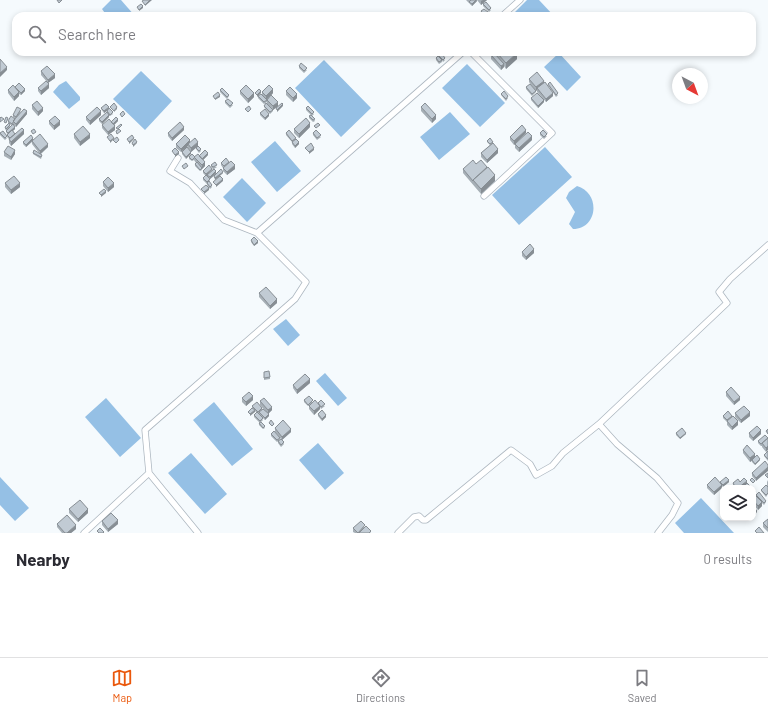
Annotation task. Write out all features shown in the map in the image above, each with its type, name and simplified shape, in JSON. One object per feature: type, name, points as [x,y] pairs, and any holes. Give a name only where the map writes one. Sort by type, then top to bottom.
[{"type":"street","points":[[506,12],[520,0]]},
{"type":"street","points":[[256,233],[458,56]]},
{"type":"street","points":[[475,56],[552,133],[484,196]]},
{"type":"street","points":[[178,158],[170,171],[190,183],[224,220],[256,233],[306,282],[295,299],[145,430],[149,473],[198,533]]},
{"type":"street","points":[[398,533],[414,517],[419,516],[423,520],[426,520],[511,450],[530,464],[536,474],[552,466],[563,453],[599,424],[727,303],[719,292],[730,279],[768,245]]},
{"type":"street","points":[[599,424],[617,444],[657,478],[678,503],[672,515],[658,533]]},
{"type":"street","points":[[84,533],[149,473]]},
{"type":"water","points":[[111,0],[121,0],[132,12],[104,12],[102,9]]},
{"type":"water","points":[[527,0],[539,0],[550,12],[515,12]]},
{"type":"water","points":[[556,56],[562,56],[581,77],[567,91],[544,67]]},
{"type":"water","points":[[324,60],[371,108],[341,137],[295,88]]},
{"type":"water","points":[[467,64],[505,103],[480,127],[442,88]]},
{"type":"water","points":[[141,71],[172,101],[145,130],[113,99]]},
{"type":"water","points":[[66,81],[80,97],[80,100],[69,109],[53,92],[59,85]]},
{"type":"water","points":[[450,112],[470,134],[439,160],[420,137]]},
{"type":"water","points":[[275,141],[301,171],[277,192],[251,162]]},
{"type":"water","points":[[545,147],[572,177],[519,225],[492,195]]},
{"type":"water","points":[[242,178],[266,203],[247,222],[223,197]]},
{"type":"water","points":[[577,186],[585,190],[590,196],[593,203],[593,210],[592,217],[588,223],[573,229],[569,224],[575,212],[566,198],[569,192]]},
{"type":"water","points":[[286,319],[300,335],[288,346],[273,329]]},
{"type":"water","points":[[325,373],[347,398],[338,406],[316,381]]},
{"type":"water","points":[[106,398],[141,438],[120,457],[85,417]]},
{"type":"water","points":[[214,402],[253,449],[232,466],[193,420]]},
{"type":"water","points":[[318,443],[344,473],[325,490],[299,460]]},
{"type":"water","points":[[191,453],[227,494],[205,514],[168,473]]},
{"type":"water","points":[[0,477],[29,508],[15,521],[0,505]]},
{"type":"water","points":[[701,498],[720,518],[720,521],[723,521],[734,533],[684,533],[675,523]]},
{"type":"building","points":[[150,0],[145,5],[142,1]]},
{"type":"building","points":[[471,0],[476,0],[472,4],[469,2]]},
{"type":"building","points":[[486,2],[491,8],[489,10],[483,4]]},
{"type":"building","points":[[141,4],[143,6],[139,10],[137,7]]},
{"type":"building","points":[[484,9],[488,12],[482,12]]},
{"type":"building","points":[[438,56],[442,60],[439,62],[436,58]]},
{"type":"building","points":[[439,56],[444,56],[445,58],[443,60]]},
{"type":"building","points":[[492,56],[497,56],[504,64],[501,66]]},
{"type":"building","points":[[500,56],[514,56],[506,63]]},
{"type":"building","points":[[0,59],[7,67],[0,73]]},
{"type":"building","points":[[301,63],[307,68],[304,71],[299,66]]},
{"type":"building","points":[[47,66],[55,74],[48,80],[41,71]]},
{"type":"building","points":[[537,72],[544,81],[536,87],[529,79]]},
{"type":"building","points":[[46,81],[49,84],[41,91],[38,88]]},
{"type":"building","points":[[545,82],[553,93],[546,99],[537,88]]},
{"type":"building","points":[[550,82],[558,93],[556,95],[548,84]]},
{"type":"building","points":[[19,83],[25,89],[21,93],[15,87]]},
{"type":"building","points":[[530,84],[536,91],[532,94],[526,87]]},
{"type":"building","points":[[13,85],[19,92],[14,97],[8,90]]},
{"type":"building","points":[[246,85],[254,93],[248,99],[240,91]]},
{"type":"building","points":[[269,85],[273,89],[266,96],[262,92]]},
{"type":"building","points":[[290,87],[297,94],[293,98],[286,91]]},
{"type":"building","points":[[222,88],[229,95],[227,97],[220,90]]},
{"type":"building","points":[[259,89],[261,91],[257,95],[255,93]]},
{"type":"building","points":[[504,91],[508,96],[506,99],[501,94]]},
{"type":"building","points":[[218,92],[220,95],[215,99],[213,96]]},
{"type":"building","points":[[537,93],[544,100],[538,106],[531,98]]},
{"type":"building","points":[[261,94],[267,100],[264,102],[258,96]]},
{"type":"building","points":[[271,95],[278,102],[273,106],[267,100]]},
{"type":"building","points":[[228,99],[233,103],[230,106],[225,101]]},
{"type":"building","points":[[37,101],[43,108],[38,112],[32,105]]},
{"type":"building","points":[[114,103],[117,107],[114,111],[110,107]]},
{"type":"building","points":[[266,103],[273,110],[270,112],[264,106]]},
{"type":"building","points":[[282,103],[283,104],[277,110],[276,108]]},
{"type":"building","points":[[425,103],[436,115],[432,119],[421,107]]},
{"type":"building","points":[[106,104],[109,107],[104,111],[101,108]]},
{"type":"building","points":[[249,106],[251,109],[248,112],[245,109]]},
{"type":"building","points":[[308,106],[314,112],[312,114],[306,108]]},
{"type":"building","points":[[17,107],[21,109],[16,117],[13,115]]},
{"type":"building","points":[[97,107],[101,111],[90,121],[86,117]]},
{"type":"building","points":[[109,108],[113,112],[110,115],[107,111]]},
{"type":"building","points":[[24,109],[27,111],[16,124],[13,121]]},
{"type":"building","points":[[265,109],[269,114],[265,118],[260,113]]},
{"type":"building","points":[[123,111],[125,114],[122,117],[120,114]]},
{"type":"building","points":[[107,112],[109,115],[102,122],[99,119]]},
{"type":"building","points":[[311,115],[315,119],[313,120],[309,116]]},
{"type":"building","points":[[11,116],[15,119],[12,124],[8,121]]},
{"type":"building","points":[[55,116],[60,121],[54,126],[49,121]]},
{"type":"building","points":[[1,117],[4,119],[0,122],[0,118]]},
{"type":"building","points":[[6,117],[8,118],[6,123],[4,122]]},
{"type":"building","points":[[116,117],[118,119],[113,124],[111,122]]},
{"type":"building","points":[[306,118],[310,123],[299,134],[294,129]]},
{"type":"building","points":[[109,119],[115,126],[108,132],[102,125]]},
{"type":"building","points":[[180,122],[184,127],[172,138],[168,133]]},
{"type":"building","points":[[9,123],[10,125],[6,129],[5,127]]},
{"type":"building","points":[[318,123],[320,125],[316,128],[314,126]]},
{"type":"building","points":[[13,124],[15,127],[8,133],[6,131]]},
{"type":"building","points":[[121,124],[122,125],[118,129],[116,128]]},
{"type":"building","points":[[522,125],[526,130],[514,141],[510,137]]},
{"type":"building","points":[[83,126],[90,134],[80,142],[74,134]]},
{"type":"building","points":[[22,128],[24,130],[11,142],[9,139]]},
{"type":"building","points":[[34,129],[36,132],[33,134],[31,131]]},
{"type":"building","points":[[119,129],[121,131],[117,134],[116,131]]},
{"type":"building","points":[[12,130],[15,134],[10,138],[7,135]]},
{"type":"building","points":[[289,130],[296,138],[292,141],[286,133]]},
{"type":"building","points":[[316,130],[321,135],[317,138],[313,133]]},
{"type":"building","points":[[543,130],[547,134],[544,137],[540,133]]},
{"type":"building","points":[[3,131],[7,136],[5,138],[0,133]]},
{"type":"building","points":[[528,132],[532,136],[519,148],[515,144]]},
{"type":"building","points":[[40,134],[48,144],[40,151],[32,141]]},
{"type":"building","points":[[111,134],[114,138],[110,141],[107,137]]},
{"type":"building","points":[[31,135],[33,138],[26,145],[23,142]]},
{"type":"building","points":[[132,135],[134,138],[129,142],[127,139]]},
{"type":"building","points":[[185,135],[190,140],[181,149],[176,144]]},
{"type":"building","points":[[117,137],[119,140],[116,143],[113,140]]},
{"type":"building","points":[[195,138],[198,142],[191,148],[188,144]]},
{"type":"building","points":[[490,138],[493,142],[490,144],[487,141]]},
{"type":"building","points":[[135,139],[137,142],[133,145],[132,143]]},
{"type":"building","points":[[296,139],[299,142],[295,146],[292,142]]},
{"type":"building","points":[[311,143],[314,148],[309,152],[305,148]]},
{"type":"building","points":[[493,143],[498,149],[487,160],[481,153]]},
{"type":"building","points":[[8,146],[15,150],[11,157],[4,152]]},
{"type":"building","points":[[198,146],[201,149],[199,151],[196,148]]},
{"type":"building","points":[[187,147],[191,152],[186,157],[182,152]]},
{"type":"building","points":[[175,148],[179,152],[175,155],[172,151]]},
{"type":"building","points":[[34,150],[42,155],[41,157],[33,153]]},
{"type":"building","points":[[205,150],[208,153],[202,159],[199,156]]},
{"type":"building","points":[[192,154],[195,157],[192,160],[189,157]]},
{"type":"building","points":[[198,154],[205,162],[202,165],[194,157]]},
{"type":"building","points":[[226,158],[229,162],[224,166],[221,163]]},
{"type":"building","points":[[473,160],[476,164],[481,160],[487,167],[473,181],[463,169]]},
{"type":"building","points":[[231,161],[235,165],[227,172],[223,168]]},
{"type":"building","points":[[197,162],[202,168],[200,170],[195,164]]},
{"type":"building","points":[[215,162],[217,165],[213,167],[211,165]]},
{"type":"building","points":[[186,163],[188,166],[184,169],[182,166]]},
{"type":"building","points":[[209,165],[212,169],[206,174],[203,171]]},
{"type":"building","points":[[488,167],[495,175],[481,189],[473,180]]},
{"type":"building","points":[[214,169],[216,171],[210,177],[207,175]]},
{"type":"building","points":[[221,169],[223,172],[215,178],[214,176]]},
{"type":"building","points":[[206,175],[210,179],[207,182],[203,178]]},
{"type":"building","points":[[14,176],[20,183],[11,190],[5,183]]},
{"type":"building","points":[[220,176],[223,179],[216,185],[213,182]]},
{"type":"building","points":[[108,177],[114,183],[108,188],[103,182]]},
{"type":"building","points":[[209,181],[212,185],[210,187],[207,183]]},
{"type":"building","points":[[206,185],[209,188],[204,192],[201,189]]},
{"type":"building","points":[[104,189],[106,191],[101,195],[99,193]]},
{"type":"building","points":[[254,237],[258,241],[254,245],[251,240]]},
{"type":"building","points":[[530,244],[534,249],[526,257],[522,252]]},
{"type":"building","points":[[266,287],[277,299],[270,306],[259,293]]},
{"type":"building","points":[[269,371],[270,377],[264,378],[264,372]]},
{"type":"building","points":[[305,374],[310,379],[297,390],[293,385]]},
{"type":"building","points":[[731,387],[740,397],[734,402],[726,392]]},
{"type":"building","points":[[249,392],[253,396],[246,402],[242,398]]},
{"type":"building","points":[[309,396],[313,400],[308,405],[304,400]]},
{"type":"building","points":[[264,398],[272,407],[268,410],[260,401]]},
{"type":"building","points":[[315,400],[320,406],[314,411],[309,406]]},
{"type":"building","points":[[321,400],[325,404],[321,407],[318,403]]},
{"type":"building","points":[[257,402],[262,408],[258,412],[252,406]]},
{"type":"building","points":[[744,406],[750,412],[741,420],[735,413]]},
{"type":"building","points":[[252,408],[255,410],[250,414],[248,412]]},
{"type":"building","points":[[263,409],[269,414],[265,418],[259,412]]},
{"type":"building","points":[[322,410],[326,415],[322,419],[318,414]]},
{"type":"building","points":[[728,411],[732,416],[727,420],[723,416]]},
{"type":"building","points":[[257,412],[263,418],[260,421],[254,415]]},
{"type":"building","points":[[733,416],[738,421],[732,427],[727,421]]},
{"type":"building","points":[[271,420],[274,424],[272,426],[269,423]]},
{"type":"building","points":[[283,420],[291,429],[282,437],[275,428]]},
{"type":"building","points":[[261,422],[265,426],[263,428],[259,423]]},
{"type":"building","points":[[757,426],[761,430],[753,438],[749,433]]},
{"type":"building","points":[[682,428],[686,433],[680,438],[676,433]]},
{"type":"building","points":[[274,431],[280,438],[277,440],[271,434]]},
{"type":"building","points":[[765,435],[768,438],[761,444],[758,441]]},
{"type":"building","points":[[768,438],[768,446],[766,448],[762,443]]},
{"type":"building","points":[[281,439],[284,442],[281,445],[278,441]]},
{"type":"building","points":[[747,445],[755,454],[750,458],[743,450]]},
{"type":"building","points":[[768,451],[768,459],[764,455]]},
{"type":"building","points":[[757,455],[760,459],[755,464],[752,460]]},
{"type":"building","points":[[765,461],[768,467],[756,478],[752,473]]},
{"type":"building","points":[[715,477],[722,485],[720,485],[714,492],[707,485]]},
{"type":"building","points":[[726,477],[729,480],[723,485],[720,482]]},
{"type":"building","points":[[744,478],[747,481],[742,485],[734,485],[733,483],[738,479],[740,482]]},
{"type":"building","points":[[752,478],[755,481],[753,483],[750,480]]},
{"type":"building","points":[[766,485],[768,487],[768,493],[766,495],[761,490]]},
{"type":"building","points":[[759,492],[766,501],[764,503],[756,495]]},
{"type":"building","points":[[756,496],[762,502],[758,506],[756,504]]},
{"type":"building","points":[[80,500],[88,509],[78,519],[69,509]]},
{"type":"building","points":[[111,513],[118,520],[108,529],[102,521]]},
{"type":"building","points":[[67,515],[76,525],[65,533],[57,524]]},
{"type":"building","points":[[768,519],[768,528],[763,523]]},
{"type":"building","points":[[361,521],[365,525],[358,533],[353,528]]},
{"type":"building","points":[[366,526],[371,531],[369,533],[359,533]]},
{"type":"building","points":[[759,527],[764,533],[757,533],[755,531]]},
{"type":"building","points":[[100,528],[104,532],[103,533],[99,533],[97,531]]}]
